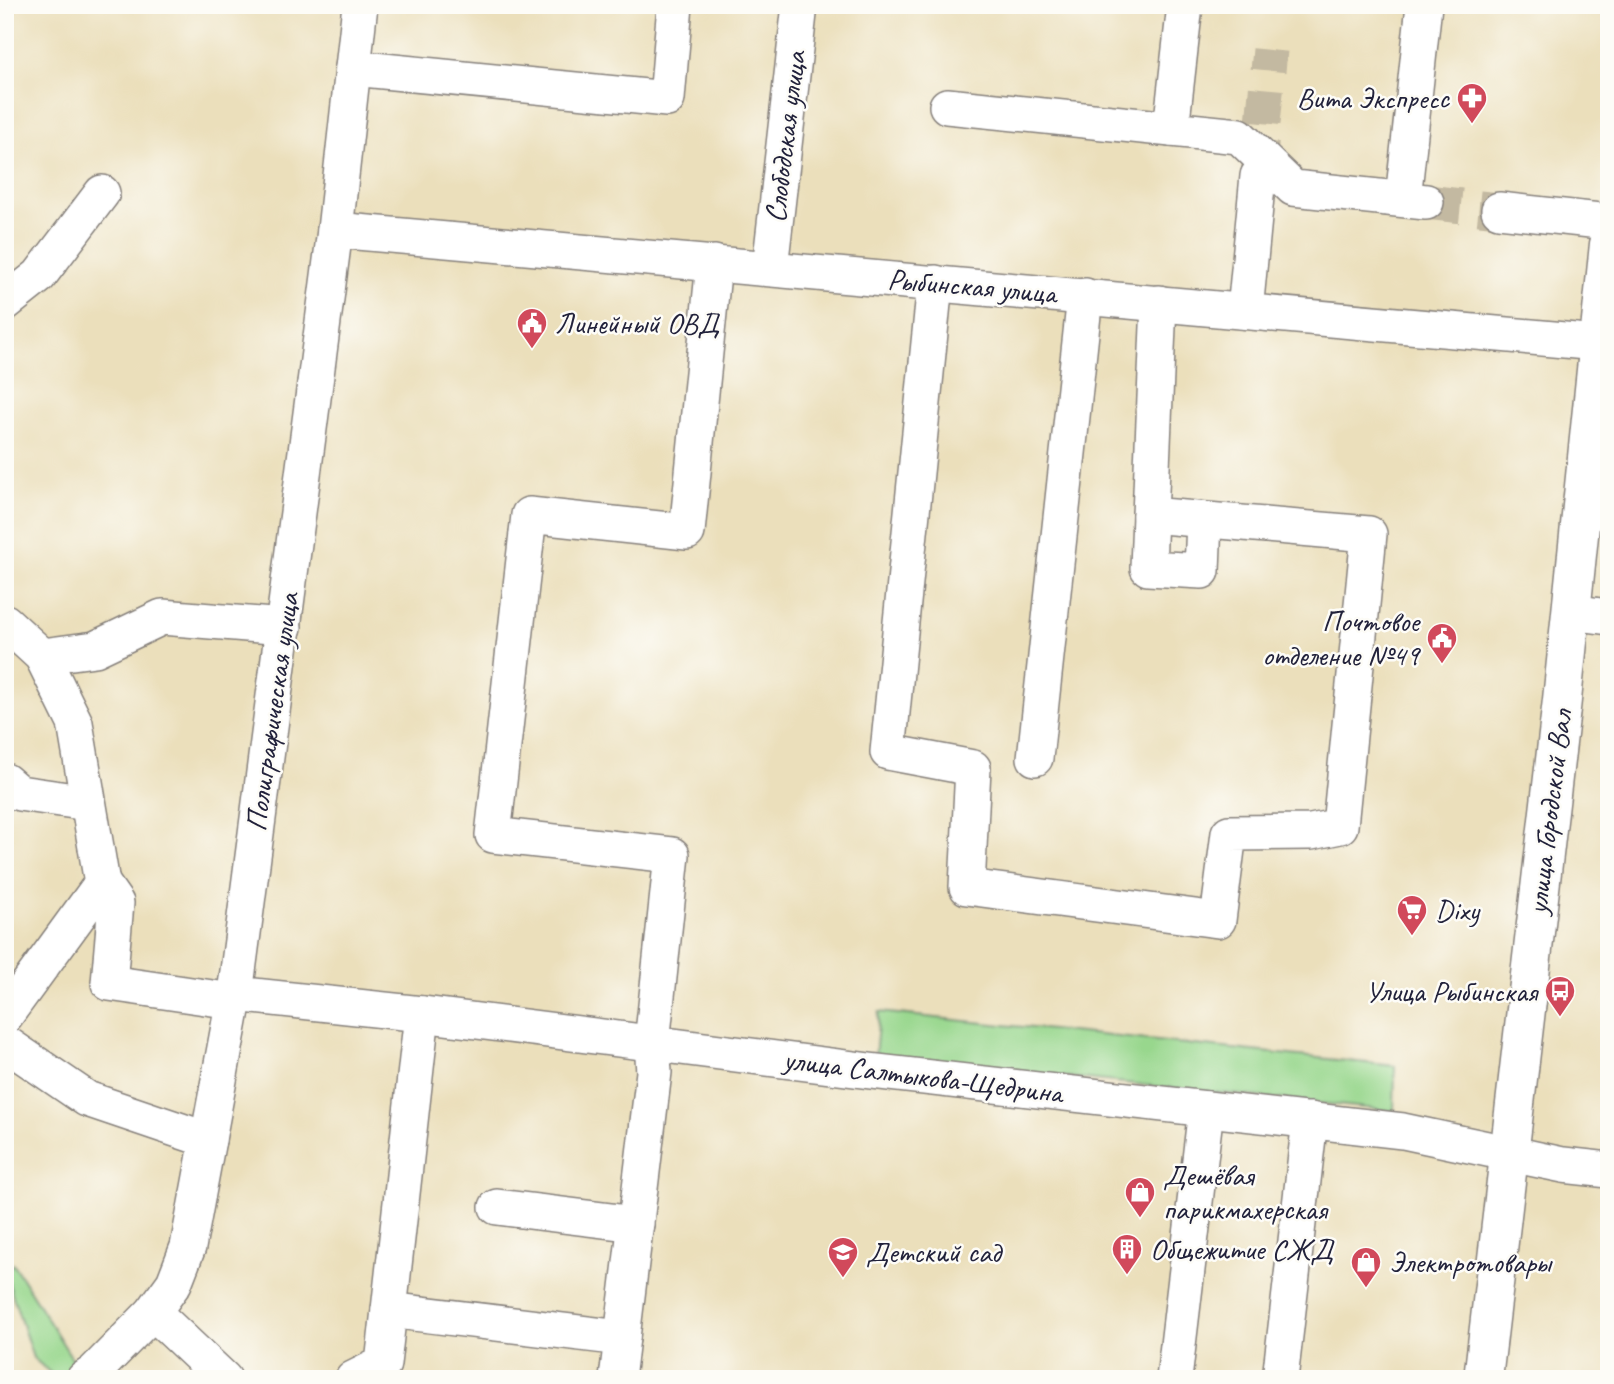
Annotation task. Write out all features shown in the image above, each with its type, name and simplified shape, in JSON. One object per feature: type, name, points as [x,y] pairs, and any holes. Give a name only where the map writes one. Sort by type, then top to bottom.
[{"type":"main road","name":"улица Городской Вал","points":[[1483,1379],[1604,343],[1609,244]]},
{"type":"street","name":"Полиграфическая улица","points":[[84,1379],[94,1373],[153,1312],[174,1283],[188,1247],[234,998],[335,230],[360,5]]},
{"type":"street","points":[[353,68],[667,99],[675,5]]},
{"type":"street","name":"Слободская улица","points":[[770,268],[800,5]]},
{"type":"street","points":[[1171,129],[1185,5]]},
{"type":"street","points":[[947,106],[1239,136],[1293,188],[1414,200],[1424,5]]},
{"type":"street","points":[[1245,311],[1258,176]]},
{"type":"street","points":[[5,303],[38,275],[102,193]]},
{"type":"street","points":[[1499,210],[1609,222]]},
{"type":"street","name":"Рыбинская улица","points":[[335,230],[1604,343]]},
{"type":"street","points":[[617,1379],[654,1072],[652,1043],[672,855],[493,835],[529,515],[687,532],[714,263]]},
{"type":"street","points":[[934,283],[888,751],[973,768],[967,887],[1218,920],[1229,833],[1311,832],[1339,826],[1369,534],[1150,515]]},
{"type":"street","points":[[1035,758],[1085,296]]},
{"type":"street","points":[[1159,303],[1148,568],[1202,570],[1204,520]]},
{"type":"street","points":[[1571,612],[1609,618]]},
{"type":"street","points":[[42,656],[95,649],[162,617],[284,627]]},
{"type":"street","points":[[5,622],[42,656],[75,723],[102,883],[5,1016]]},
{"type":"street","points":[[5,781],[19,793],[88,803]]},
{"type":"street","name":"улица Салтыкова-Щедрина","points":[[102,883],[116,902],[108,983],[234,998],[422,1014],[870,1072],[1419,1133],[1563,1165],[1609,1170]]},
{"type":"street","points":[[353,1379],[383,1364],[422,1014]]},
{"type":"street","points":[[5,1043],[87,1099],[208,1140]]},
{"type":"street","points":[[1174,1379],[1206,1109]]},
{"type":"street","points":[[1280,1379],[1310,1121]]},
{"type":"street","points":[[497,1207],[636,1224]]},
{"type":"street","points":[[389,1310],[622,1338]]},
{"type":"street","points":[[153,1312],[223,1379]]},
{"type":"green space","points":[[879,1012],[1395,1066],[1394,1111],[875,1057]]},
{"type":"green space","points":[[13,1264],[80,1371],[54,1376],[33,1358],[5,1272]]},
{"type":"tunnel","points":[[1258,176],[1270,50]]},
{"type":"tunnel","points":[[1426,202],[1499,210]]},
{"type":"place","name":"Вита Экспресс","points":[[1472,125]]},
{"type":"place","name":"Линейный ОВД","points":[[532,350]]},
{"type":"place","name":"Почтовое отделение №49","points":[[1442,665]]},
{"type":"place","name":"Dixy","points":[[1412,937]]},
{"type":"place","name":"Улица Рыбинская","points":[[1560,1018]]},
{"type":"place","name":"Дешёвая парикмахерская","points":[[1140,1219]]},
{"type":"place","name":"Общежитие СЖД","points":[[1127,1276]]},
{"type":"place","name":"Детский сад","points":[[843,1279]]},
{"type":"place","name":"Электротовары","points":[[1366,1289]]}]
